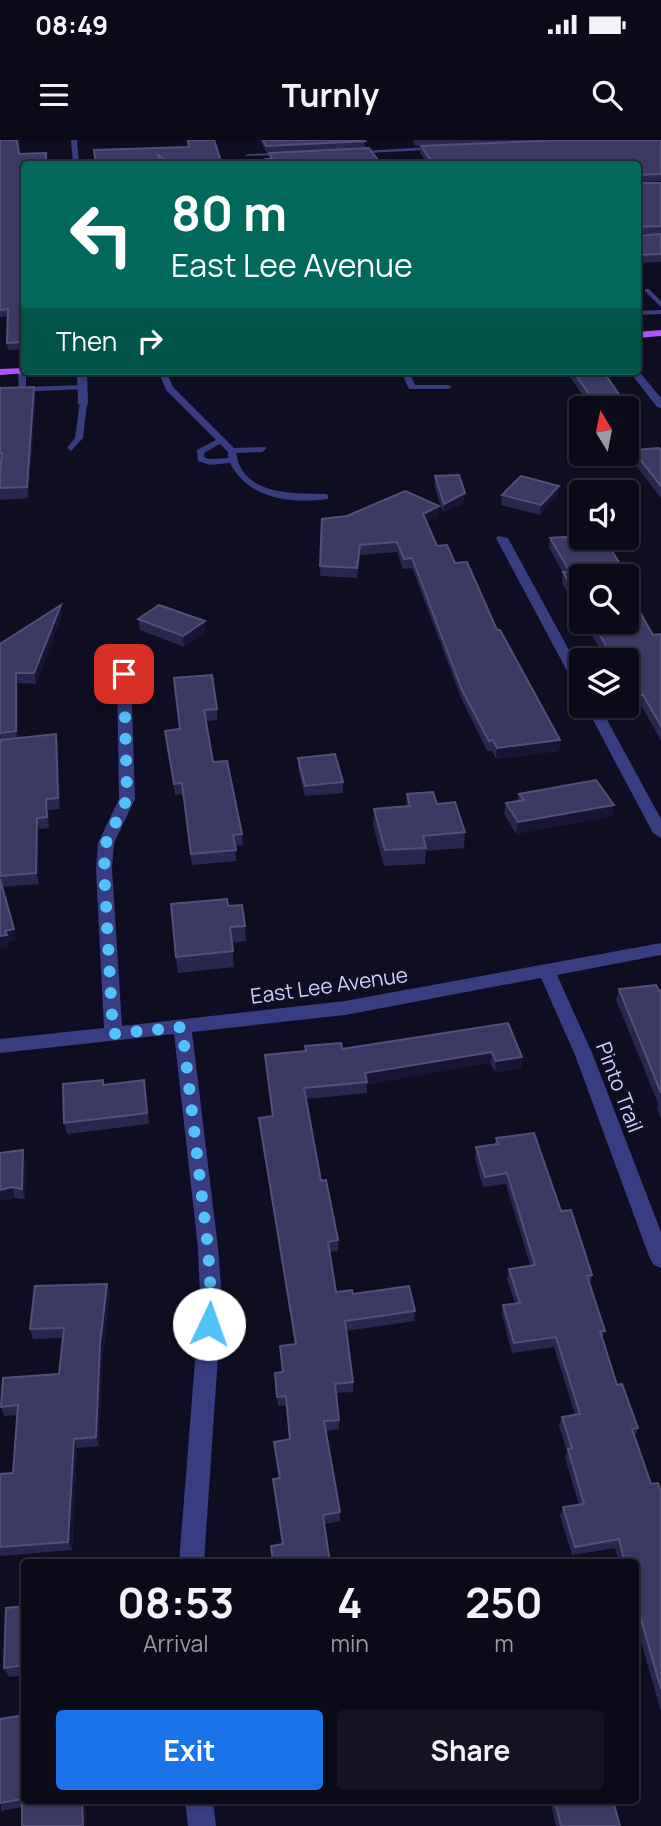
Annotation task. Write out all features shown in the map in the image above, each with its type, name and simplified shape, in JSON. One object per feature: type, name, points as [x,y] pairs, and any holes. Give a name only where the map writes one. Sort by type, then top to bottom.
[{"type":"main road","points":[[641,335],[661,333]]},
{"type":"main road","points":[[0,372],[21,371]]},
{"type":"street","points":[[74,140],[76,161]]},
{"type":"street","points":[[390,140],[399,154]]},
{"type":"street","points":[[245,148],[250,161]]},
{"type":"street","points":[[341,152],[399,154],[449,148]]},
{"type":"street","points":[[248,156],[301,154]]},
{"type":"street","points":[[82,375],[83,404]]},
{"type":"street","points":[[637,375],[661,405]]},
{"type":"street","points":[[502,538],[569,662]]},
{"type":"street","points":[[113,1034],[104,869],[106,843],[127,799],[124,674]]},
{"type":"street","points":[[599,718],[661,833]]},
{"type":"street","name":"East Lee Avenue","points":[[0,1046],[345,1008],[661,949]]},
{"type":"street","name":"Pinto Trail","points":[[547,972],[584,1055],[660,1254]]},
{"type":"street","points":[[182,1027],[208,1248],[211,1297],[191,1559]]},
{"type":"street","points":[[199,1804],[202,1826]]},
{"type":"lane","points":[[648,290],[661,305]]},
{"type":"lane","points":[[641,313],[661,312]]},
{"type":"lane","points":[[23,375],[22,390],[83,387]]},
{"type":"lane","points":[[164,375],[169,388],[232,455],[239,475],[246,483],[270,494],[325,497]]},
{"type":"lane","points":[[407,375],[412,387],[448,387]]},
{"type":"lane","points":[[71,448],[79,438],[83,404]]},
{"type":"lane","points":[[220,440],[200,452],[201,458],[210,462],[262,449]]},
{"type":"building","points":[[0,140],[17,140],[19,154],[46,153],[46,161],[21,161],[21,342],[7,343],[8,309],[0,310]]},
{"type":"building","points":[[188,140],[214,140],[221,161],[166,161],[158,155],[159,161],[96,161],[94,150],[189,147]]},
{"type":"building","points":[[263,140],[364,140],[365,141],[266,146]]},
{"type":"building","points":[[561,140],[661,140],[661,174],[641,175],[641,161],[431,161],[421,146]]},
{"type":"building","points":[[369,148],[379,161],[268,161],[266,159],[272,159],[269,153]]},
{"type":"building","points":[[641,183],[661,183],[661,226],[641,227]]},
{"type":"building","points":[[661,234],[661,254],[641,255],[641,236]]},
{"type":"building","points":[[576,375],[606,375],[620,396],[590,396]]},
{"type":"building","points":[[34,387],[27,487],[0,488],[0,388]]},
{"type":"building","points":[[639,450],[661,450],[661,486],[639,458]]},
{"type":"building","points":[[459,475],[465,493],[444,504],[435,476]]},
{"type":"building","points":[[521,476],[559,486],[541,505],[502,495]]},
{"type":"building","points":[[405,491],[439,506],[423,514],[437,546],[447,545],[455,563],[467,562],[497,630],[500,630],[560,740],[497,748],[493,740],[489,741],[462,690],[412,558],[404,559],[397,542],[360,545],[357,568],[320,566],[322,519],[347,516]]},
{"type":"building","points":[[569,537],[569,550],[611,550],[620,564],[569,564],[569,570],[550,538]]},
{"type":"building","points":[[563,572],[569,572],[569,582]]},
{"type":"building","points":[[61,605],[34,673],[16,673],[16,731],[0,733],[0,644]]},
{"type":"building","points":[[159,605],[205,621],[183,636],[138,619]]},
{"type":"building","points":[[639,611],[653,635],[661,634],[661,726],[643,695],[639,695],[639,648],[607,648],[599,634],[639,634]]},
{"type":"building","points":[[212,675],[217,709],[204,710],[213,762],[227,761],[242,834],[233,835],[236,850],[191,854],[182,783],[174,784],[165,731],[180,729],[174,678]]},
{"type":"building","points":[[56,734],[58,798],[46,799],[47,817],[37,818],[36,873],[0,876],[0,740]]},
{"type":"building","points":[[335,754],[343,782],[305,786],[298,758]]},
{"type":"building","points":[[596,780],[614,805],[518,822],[506,803],[524,800],[519,794]]},
{"type":"building","points":[[433,792],[437,804],[455,802],[465,832],[423,836],[426,848],[385,850],[374,809],[410,806],[407,794]]},
{"type":"building","points":[[0,879],[14,929],[5,931],[7,935],[0,936]]},
{"type":"building","points":[[227,899],[228,906],[242,905],[245,926],[230,927],[233,951],[176,957],[171,904]]},
{"type":"building","points":[[656,985],[659,991],[661,990],[661,1093],[619,989]]},
{"type":"building","points":[[508,1023],[522,1057],[496,1061],[492,1052],[365,1073],[367,1082],[304,1088],[321,1181],[326,1180],[338,1240],[328,1242],[336,1292],[352,1290],[353,1294],[409,1286],[415,1311],[345,1321],[353,1382],[335,1384],[339,1420],[324,1421],[340,1512],[323,1515],[329,1559],[273,1559],[271,1546],[283,1544],[273,1479],[280,1478],[274,1442],[290,1439],[286,1396],[277,1397],[275,1373],[283,1372],[280,1346],[296,1344],[259,1118],[273,1116],[265,1055],[306,1051],[305,1046],[341,1043],[342,1049]]},
{"type":"building","points":[[103,1080],[103,1085],[144,1080],[147,1113],[64,1123],[63,1084]]},
{"type":"building","points":[[534,1133],[561,1211],[571,1210],[592,1275],[587,1276],[605,1331],[600,1331],[617,1385],[622,1384],[638,1428],[632,1429],[651,1484],[658,1483],[661,1492],[661,1689],[639,1612],[639,1559],[624,1559],[619,1539],[575,1547],[563,1507],[584,1504],[562,1417],[580,1414],[556,1337],[514,1343],[503,1305],[520,1303],[509,1269],[535,1265],[507,1173],[485,1177],[476,1147],[498,1144],[496,1138]]},
{"type":"building","points":[[23,1150],[22,1189],[12,1187],[0,1190],[0,1153]]},
{"type":"building","points":[[107,1284],[100,1344],[96,1437],[74,1439],[68,1542],[0,1547],[0,1474],[13,1473],[18,1405],[1,1407],[3,1378],[59,1374],[64,1328],[30,1329],[35,1286]]},
{"type":"building","points":[[21,1606],[21,1665],[4,1668],[6,1608]]},
{"type":"building","points":[[21,1716],[21,1799],[0,1803],[0,1719]]},
{"type":"building","points":[[22,1804],[82,1804],[83,1826],[22,1826]]},
{"type":"building","points":[[556,1804],[614,1804],[620,1826],[561,1826]]},
{"type":"route","points":[[124,674],[127,799],[106,843],[104,869],[113,1034],[182,1027],[208,1248],[211,1297],[209,1324]]}]
